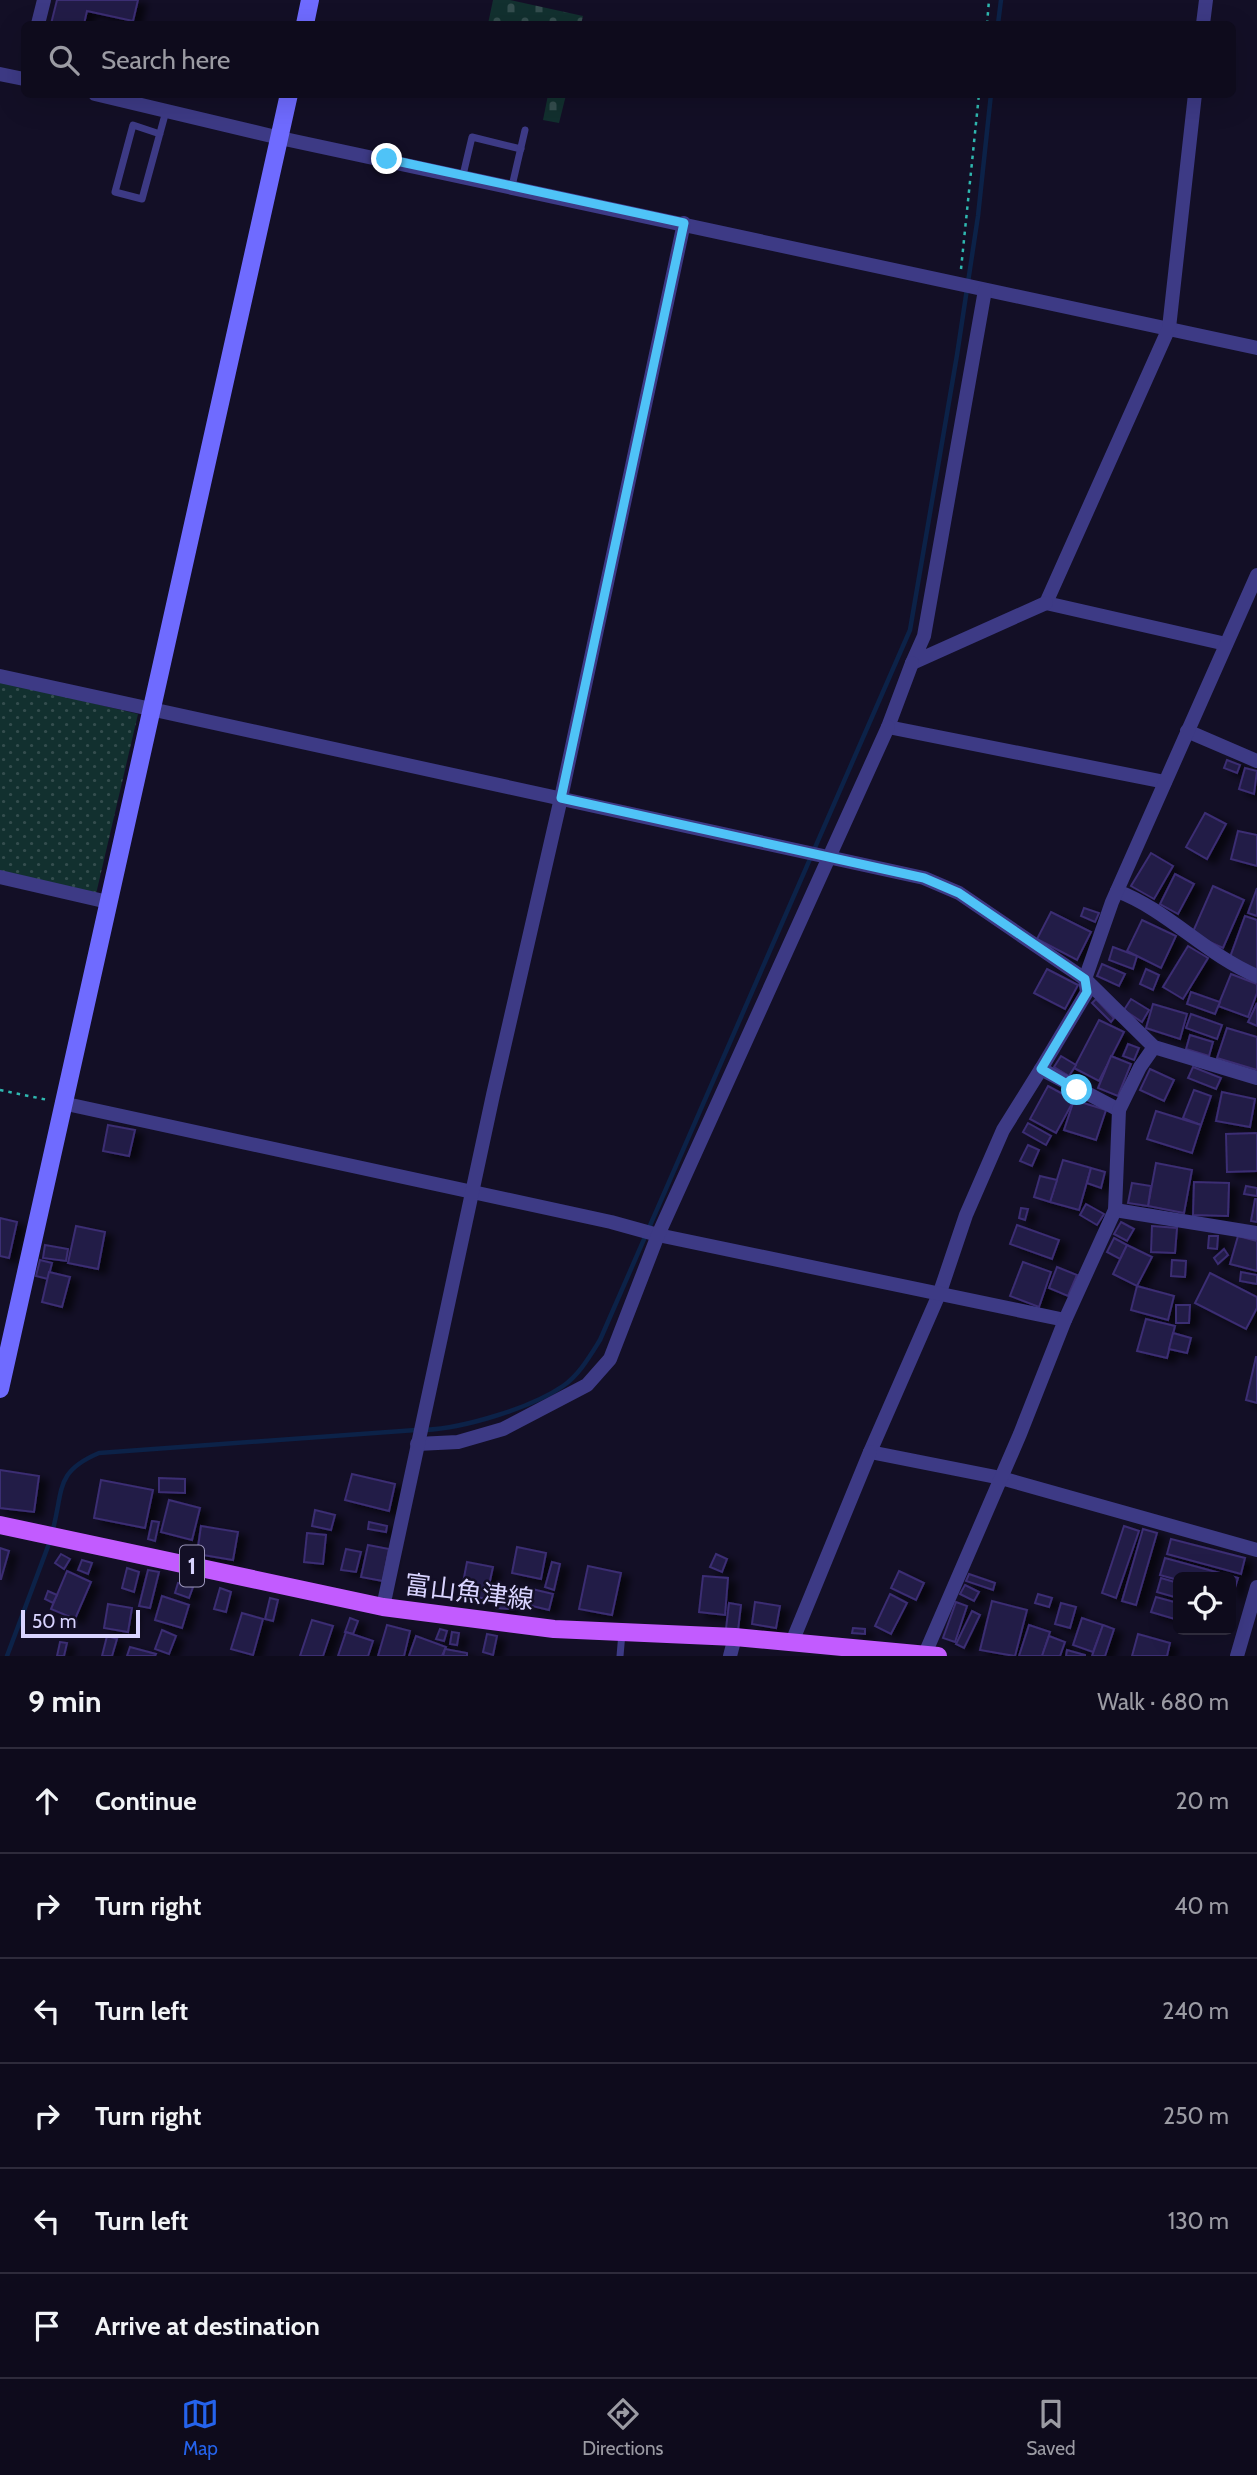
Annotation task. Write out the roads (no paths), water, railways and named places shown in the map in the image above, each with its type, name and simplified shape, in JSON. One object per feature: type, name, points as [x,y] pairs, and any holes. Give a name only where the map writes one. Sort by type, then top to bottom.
[{"type":"main road","name":"富山魚津線","points":[[0,1525],[383,1607],[554,1629],[735,1637],[930,1655]]},
{"type":"street","points":[[39,21],[44,0]]},
{"type":"street","points":[[306,21],[310,0]]},
{"type":"street","points":[[1203,21],[1206,0]]},
{"type":"street","points":[[0,74],[21,78]]},
{"type":"street","points":[[111,98],[279,138],[1257,348]]},
{"type":"street","points":[[0,1389],[288,98]]},
{"type":"street","points":[[1045,603],[1169,328],[1195,98]]},
{"type":"street","points":[[383,1607],[684,223]]},
{"type":"street","points":[[417,1444],[458,1442],[503,1429],[587,1385],[610,1359],[658,1235],[888,727],[924,636],[985,290]]},
{"type":"street","points":[[792,1642],[870,1452],[940,1292],[966,1215],[1003,1130],[1087,992],[1085,979],[1116,891],[1257,575]]},
{"type":"street","points":[[912,663],[1045,603],[1226,643]]},
{"type":"street","points":[[0,676],[924,878],[959,893],[1085,979],[1154,1047],[1257,1078]]},
{"type":"street","points":[[888,727],[1165,782]]},
{"type":"street","points":[[1187,731],[1257,761]]},
{"type":"street","points":[[0,877],[108,902]]},
{"type":"street","points":[[1116,891],[1144,902],[1184,933],[1257,976]]},
{"type":"street","points":[[930,1655],[1065,1320],[1115,1210],[1119,1110],[1140,1067],[1154,1047]]},
{"type":"street","points":[[1041,1069],[1119,1110]]},
{"type":"street","points":[[62,1103],[611,1222],[658,1235],[1065,1320]]},
{"type":"street","points":[[1115,1210],[1257,1233]]},
{"type":"street","points":[[870,1452],[1001,1478],[1257,1550]]},
{"type":"street","points":[[1237,1656],[1257,1587]]},
{"type":"street","points":[[730,1656],[735,1637]]},
{"type":"lane","points":[[160,134],[133,125],[116,192],[142,200],[160,134],[166,111]]},
{"type":"lane","points":[[512,186],[525,130]]},
{"type":"lane","points":[[463,176],[472,136],[521,149]]},
{"type":"lane","points":[[620,1656],[622,1632]]},
{"type":"waterway","points":[[998,21],[1001,0]]},
{"type":"waterway","points":[[425,1430],[497,1416],[549,1394],[574,1376],[600,1340],[910,630],[957,355],[978,216],[991,98]]},
{"type":"waterway","points":[[52,1533],[60,1494],[68,1475],[74,1467],[99,1453],[416,1430]]},
{"type":"waterway","points":[[7,1656],[50,1541]]}]
